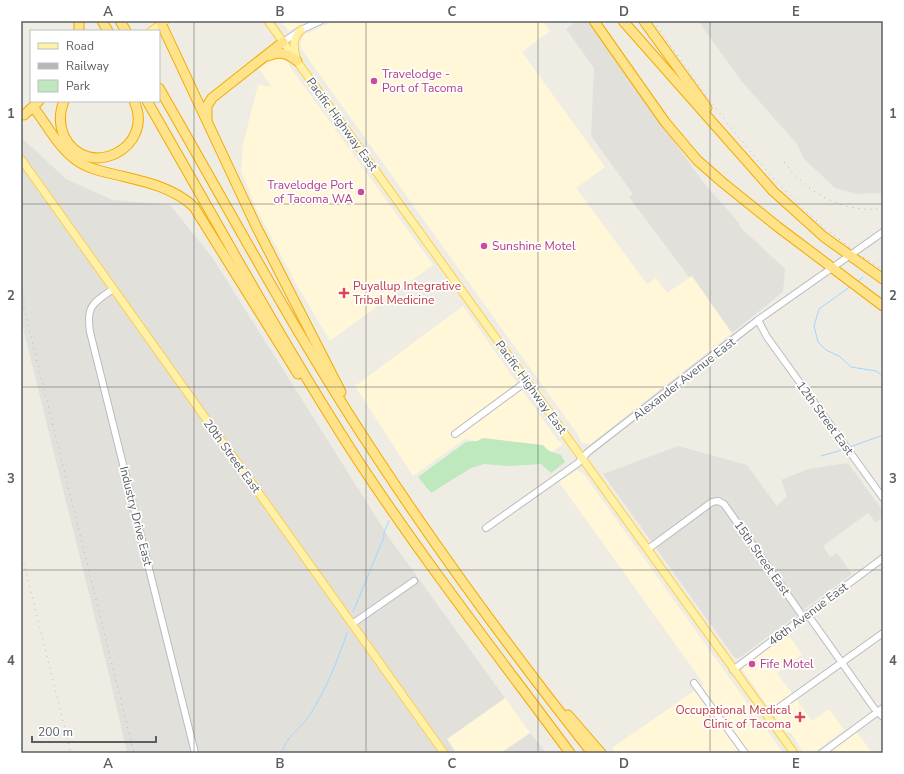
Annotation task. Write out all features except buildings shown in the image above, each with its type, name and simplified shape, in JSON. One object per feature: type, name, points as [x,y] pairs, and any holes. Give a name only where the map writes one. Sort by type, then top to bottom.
[{"type":"highway","points":[[102,21],[107,30]]},
{"type":"highway","points":[[120,21],[125,30]]},
{"type":"highway","points":[[595,21],[665,122],[697,160],[722,182],[831,268],[883,306]]},
{"type":"highway","points":[[623,21],[747,162],[793,210],[849,256],[883,279]]},
{"type":"highway","points":[[644,21],[747,162]]},
{"type":"highway","points":[[162,22],[256,228],[382,466]]},
{"type":"highway","points":[[209,127],[206,110],[209,101],[219,91],[284,42]]},
{"type":"highway","points":[[260,59],[280,52],[285,53],[298,61]]},
{"type":"highway","points":[[160,90],[293,322],[382,466],[535,680],[592,753]]},
{"type":"highway","points":[[64,102],[60,112],[60,122],[67,142],[77,152],[87,156],[99,158],[118,153],[133,138],[138,124],[138,115],[134,102]]},
{"type":"highway","points":[[148,102],[328,412],[407,531],[570,753]]},
{"type":"highway","points":[[22,116],[37,104],[63,148],[76,160],[98,170],[168,189],[186,200],[194,207],[284,354],[311,393],[328,412]]},
{"type":"highway","points":[[535,680],[577,724],[601,753]]},
{"type":"main road","name":"Pacific Highway East","points":[[268,21],[794,753]]},
{"type":"main road","points":[[152,30],[162,22]]},
{"type":"main road","points":[[298,61],[294,43],[297,34],[301,30]]},
{"type":"main road","name":"20th Street East","points":[[21,159],[444,753]]},
{"type":"street","points":[[284,42],[301,30],[320,21]]},
{"type":"street","name":"Alexander Avenue East","points":[[486,528],[583,458],[672,385],[758,320],[883,232]]},
{"type":"street","name":"Industry Drive East","points":[[113,289],[92,305],[88,320],[195,753]]},
{"type":"street","name":"12th Street East","points":[[758,320],[768,337],[883,498]]},
{"type":"street","name":"12th Street East","points":[[751,326],[768,337]]},
{"type":"street","points":[[455,434],[527,381]]},
{"type":"street","name":"15th Street East","points":[[648,550],[712,502],[718,501],[724,504],[806,616],[880,710],[883,717]]},
{"type":"street","name":"46th Avenue East","points":[[734,670],[883,558]]},
{"type":"street","points":[[352,624],[414,581]]},
{"type":"street","points":[[767,716],[883,633]]},
{"type":"street","points":[[694,683],[745,753]]},
{"type":"street","points":[[822,753],[880,710]]},
{"type":"shaded area","points":[[280,21],[307,21],[289,31]]},
{"type":"shaded area","points":[[334,21],[543,21],[550,31],[522,52],[605,167],[576,188],[647,284],[656,278],[667,293],[692,276],[732,333],[590,444],[582,443],[578,435],[302,50],[300,43],[304,35]]},
{"type":"shaded area","points":[[577,21],[587,21],[704,183],[740,224],[739,226],[785,269],[783,292],[732,333],[692,276],[689,277],[629,197],[633,194],[591,136],[594,68],[566,29]]},
{"type":"shaded area","points":[[698,21],[883,21],[883,193],[857,194],[835,188],[804,159],[797,144],[743,83]]},
{"type":"shaded area","points":[[276,56],[286,61],[433,265],[330,341],[294,280],[256,208],[241,170],[243,144],[258,85],[272,87],[259,69]]},
{"type":"shaded area","points":[[21,137],[66,179],[113,200],[170,205],[212,257],[390,539],[505,698],[447,739],[456,753],[127,753],[21,320]]},
{"type":"shaded area","points":[[463,306],[558,441],[563,444],[550,454],[542,446],[483,438],[477,441],[465,439],[413,476],[355,386]]},
{"type":"shaded area","points":[[678,446],[747,465],[777,506],[787,496],[781,480],[808,469],[848,463],[883,511],[883,517],[876,523],[868,513],[823,546],[830,557],[837,553],[852,574],[738,659],[734,657],[603,474]]},
{"type":"shaded area","points":[[577,470],[583,473],[783,753],[616,753],[612,748],[704,684],[559,482]]},
{"type":"shaded area","points":[[786,632],[802,654],[777,673],[812,721],[829,709],[844,730],[813,753],[804,753],[791,733],[786,732],[743,671],[743,665]]},
{"type":"shaded area","points":[[505,698],[530,733],[501,753],[456,753],[446,740]]},
{"type":"shaded area","points":[[857,732],[872,753],[827,753]]},
{"type":"shaded area","points":[[530,733],[547,753],[501,753]]},
{"type":"green space","points":[[483,438],[543,445],[549,451],[561,455],[565,462],[551,473],[541,464],[508,466],[484,464],[471,468],[431,493],[418,477],[466,442],[477,441]]},
{"type":"waterway","points":[[857,282],[863,277]]},
{"type":"waterway","points":[[851,286],[819,309],[814,326],[818,342],[826,350],[839,356],[851,367],[876,371],[883,376]]},
{"type":"waterway","points":[[850,447],[883,435]]},
{"type":"waterway","points":[[821,456],[845,449]]},
{"type":"waterway","points":[[353,612],[384,537],[384,532],[389,521]]},
{"type":"waterway","points":[[282,753],[286,742],[306,721],[321,696],[347,633]]},
{"type":"railway","points":[[653,21],[755,158],[813,218],[846,245],[883,270]]},
{"type":"railway","points":[[784,162],[804,184],[828,199],[854,208],[883,209]]},
{"type":"railway","points":[[21,286],[25,302]]},
{"type":"railway","points":[[21,296],[134,753]]},
{"type":"railway","points":[[21,551],[71,753]]},
{"type":"place","name":"Travelodge - Port of Tacoma","points":[[374,81]]},
{"type":"place","name":"Travelodge Port of Tacoma WA","points":[[361,192]]},
{"type":"place","name":"Sunshine Motel","points":[[484,246]]},
{"type":"place","name":"Puyallup Integrative Tribal Medicine","points":[[344,293]]},
{"type":"place","name":"Fife Motel","points":[[752,664]]},
{"type":"place","name":"Occupational Medical Clinic of Tacoma","points":[[800,717]]}]
